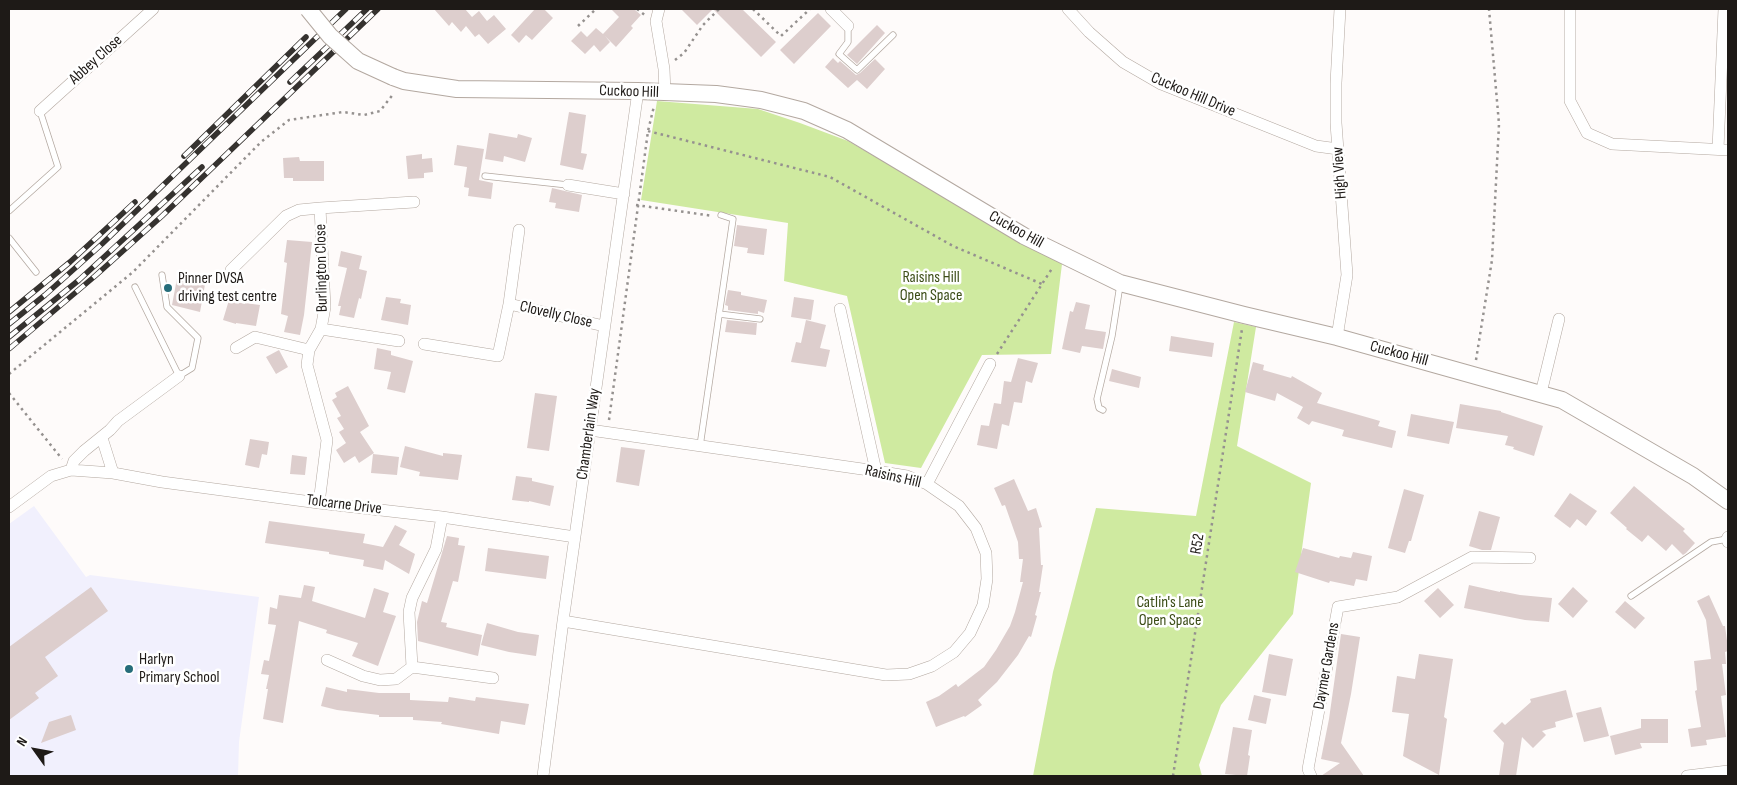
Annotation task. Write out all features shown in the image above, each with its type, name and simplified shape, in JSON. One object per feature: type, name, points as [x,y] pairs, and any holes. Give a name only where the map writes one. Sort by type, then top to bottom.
[{"type":"main road","name":"Cuckoo Hill","points":[[308,9],[330,36],[358,62],[398,79],[458,89],[716,94],[761,100],[804,111],[848,130],[1024,236],[1120,283],[1337,337],[1562,400],[1692,476],[1728,501]]},
{"type":"street","name":"Abbey Close","points":[[40,111],[153,9]]},
{"type":"street","points":[[659,9],[656,21],[664,68],[661,92]]},
{"type":"street","points":[[831,9],[848,26]]},
{"type":"street","name":"Cuckoo Hill Drive","points":[[1068,9],[1089,32],[1123,62],[1161,84],[1316,146],[1338,149]]},
{"type":"street","name":"High View","points":[[1337,337],[1347,275],[1338,149],[1336,83],[1340,9]]},
{"type":"street","points":[[1570,9],[1570,101],[1587,133],[1612,144],[1723,149],[1724,9]]},
{"type":"street","name":"Chamberlain Way","points":[[543,776],[638,91]]},
{"type":"street","points":[[568,185],[623,199]]},
{"type":"street","name":"Burlington Close","points":[[231,270],[286,216],[299,210],[414,202]]},
{"type":"street","name":"Burlington Close","points":[[309,350],[321,329],[325,308],[320,208]]},
{"type":"street","name":"Clovelly Close","points":[[424,344],[498,356],[519,230]]},
{"type":"street","name":"Clovelly Close","points":[[508,304],[604,326]]},
{"type":"street","points":[[840,309],[876,471]]},
{"type":"street","points":[[1541,393],[1559,319]]},
{"type":"street","name":"Burlington Close","points":[[321,329],[399,341]]},
{"type":"street","points":[[236,348],[255,337],[309,350],[307,365],[327,440],[319,503]]},
{"type":"street","points":[[927,484],[990,364]]},
{"type":"street","points":[[71,470],[74,461],[84,450],[102,438],[132,410],[178,376]]},
{"type":"street","name":"Raisins Hill","points":[[564,621],[886,675],[909,674],[932,666],[954,652],[970,633],[983,606],[987,579],[986,553],[976,528],[959,506],[927,484],[907,476],[590,430]]},
{"type":"street","points":[[102,438],[112,473]]},
{"type":"street","name":"Tolcarne Drive","points":[[9,507],[51,476],[71,470],[112,473],[162,482],[442,517],[575,537]]},
{"type":"street","points":[[412,667],[408,612],[412,598],[436,549],[442,517]]},
{"type":"street","name":"Daymer Gardens","points":[[1311,776],[1308,769],[1338,607],[1398,596],[1472,557],[1530,558]]},
{"type":"street","points":[[327,660],[364,676],[380,680],[396,680],[412,667],[493,678]]},
{"type":"street","points":[[1687,776],[1728,771]]},
{"type":"lane","points":[[848,26],[848,42],[839,54],[857,70],[893,35]]},
{"type":"lane","points":[[9,211],[58,167],[40,111]]},
{"type":"lane","points":[[485,176],[568,185]]},
{"type":"lane","points":[[700,446],[733,219],[721,215]]},
{"type":"lane","points":[[9,238],[36,272]]},
{"type":"lane","points":[[135,287],[178,376],[192,368],[198,338],[167,308],[162,275]]},
{"type":"lane","points":[[1104,410],[1099,408],[1097,399],[1112,336],[1120,283]]},
{"type":"lane","points":[[719,314],[760,320]]},
{"type":"lane","points":[[1631,596],[1711,542],[1728,539]]},
{"type":"path","points":[[578,26],[596,9]]},
{"type":"path","points":[[664,68],[684,53],[703,25],[719,9]]},
{"type":"path","points":[[753,9],[781,36],[810,9]]},
{"type":"path","points":[[1473,374],[1492,260],[1499,124],[1489,9]]},
{"type":"path","points":[[9,374],[133,272],[261,142],[289,120],[343,112],[364,115],[380,111],[398,79]]},
{"type":"path","points":[[607,433],[648,131],[661,92]]},
{"type":"path","points":[[648,131],[830,177],[953,246],[1042,284]]},
{"type":"path","points":[[623,199],[638,206],[712,216],[721,215]]},
{"type":"path","points":[[990,364],[1058,259],[1069,258]]},
{"type":"path","name":"R52","points":[[1174,776],[1244,315]]},
{"type":"path","points":[[9,393],[71,470]]},
{"type":"shaded area","name":"Harlyn Primary School","points":[[34,506],[86,577],[90,575],[259,597],[239,742],[238,776],[9,776],[9,524]]},
{"type":"green space","name":"Raisins Hill Open Space","points":[[657,101],[758,109],[848,141],[1062,264],[1051,354],[982,355],[921,468],[885,463],[847,296],[784,281],[788,223],[641,200]]},
{"type":"green space","name":"Catlin's Lane Open Space","points":[[1234,322],[1256,327],[1237,446],[1311,483],[1293,614],[1221,705],[1199,765],[1202,776],[1033,776],[1053,672],[1096,508],[1196,516]]},
{"type":"building","points":[[434,9],[465,9],[472,17],[479,11],[487,21],[494,15],[506,29],[488,44],[479,34],[475,37],[466,26],[461,32],[452,22],[449,26]]},
{"type":"building","points":[[535,9],[544,9],[553,18],[532,40],[526,35],[519,43],[511,35]]},
{"type":"building","points":[[611,9],[634,9],[641,15],[631,26],[633,28],[616,47],[605,36],[610,42],[600,52],[594,45],[585,54],[571,41],[581,31],[587,37],[596,28],[603,34],[619,17]]},
{"type":"building","points":[[681,9],[713,9],[697,25]]},
{"type":"building","points":[[713,9],[742,9],[776,42],[761,57]]},
{"type":"building","points":[[818,13],[831,26],[794,64],[780,50]]},
{"type":"building","points":[[877,25],[885,33],[857,64],[847,55]]},
{"type":"building","points":[[833,58],[838,63],[840,61],[856,75],[875,59],[885,69],[867,89],[857,80],[848,88],[825,67]]},
{"type":"building","points":[[569,112],[586,115],[581,153],[587,154],[583,170],[560,165]]},
{"type":"building","points":[[489,133],[517,138],[518,134],[532,138],[525,162],[504,156],[503,162],[485,159]]},
{"type":"building","points":[[457,145],[484,149],[479,180],[493,183],[491,199],[468,196],[469,188],[464,187],[467,167],[454,165]]},
{"type":"building","points":[[422,154],[422,159],[432,158],[433,172],[424,173],[424,178],[408,179],[406,156]]},
{"type":"building","points":[[299,157],[300,161],[324,161],[324,181],[293,181],[293,178],[284,178],[283,158]]},
{"type":"building","points":[[552,188],[582,195],[579,212],[555,208],[556,203],[549,202]]},
{"type":"building","points":[[737,225],[767,229],[764,255],[747,253],[748,248],[734,246]]},
{"type":"building","points":[[287,240],[312,242],[300,335],[284,332],[288,316],[281,314],[287,263],[284,262]]},
{"type":"building","points":[[341,251],[362,256],[359,269],[367,271],[361,299],[359,298],[354,318],[339,315],[341,306],[338,306],[347,268],[338,266]]},
{"type":"building","points":[[178,273],[206,279],[200,312],[172,305]]},
{"type":"building","points":[[728,290],[741,292],[741,295],[767,300],[764,313],[728,310],[728,306],[725,305]]},
{"type":"building","points":[[386,297],[401,299],[400,303],[411,305],[408,325],[381,320]]},
{"type":"building","points":[[794,297],[814,300],[811,320],[791,317]]},
{"type":"building","points":[[229,300],[260,305],[256,326],[236,324],[223,320]]},
{"type":"building","points":[[1076,302],[1090,305],[1085,329],[1106,332],[1103,349],[1082,346],[1080,353],[1062,349],[1070,311],[1073,312]]},
{"type":"building","points":[[727,320],[757,323],[756,335],[725,332]]},
{"type":"building","points":[[806,320],[826,325],[820,348],[830,350],[826,367],[791,362],[796,342],[801,343]]},
{"type":"building","points":[[1171,336],[1214,343],[1212,357],[1169,351]]},
{"type":"building","points":[[377,348],[391,351],[391,355],[413,361],[405,393],[387,389],[391,372],[374,369]]},
{"type":"building","points":[[279,350],[288,367],[276,374],[266,357]]},
{"type":"building","points":[[1018,358],[1038,363],[1032,383],[1026,381],[1022,403],[1014,402],[1009,426],[1002,424],[997,449],[977,445],[981,425],[989,426],[994,403],[1001,404],[1004,381],[1011,382]]},
{"type":"building","points":[[1253,362],[1264,365],[1263,370],[1291,378],[1292,376],[1322,393],[1317,403],[1380,421],[1378,426],[1396,431],[1392,448],[1342,436],[1344,430],[1312,421],[1309,425],[1297,418],[1303,407],[1277,393],[1275,401],[1245,392]]},
{"type":"building","points":[[1112,369],[1141,377],[1139,388],[1109,381]]},
{"type":"building","points":[[348,386],[369,426],[360,432],[374,453],[359,463],[355,456],[344,463],[336,450],[346,443],[339,432],[344,429],[337,418],[341,416],[332,400],[337,397],[335,393]]},
{"type":"building","points":[[535,393],[557,396],[549,451],[527,448]]},
{"type":"building","points":[[1460,404],[1501,411],[1543,426],[1534,456],[1505,445],[1508,436],[1456,428]]},
{"type":"building","points":[[1411,414],[1454,422],[1449,444],[1407,436]]},
{"type":"building","points":[[250,439],[269,442],[267,455],[262,454],[259,468],[245,465]]},
{"type":"building","points":[[405,446],[443,456],[443,453],[462,455],[458,480],[419,476],[420,472],[400,467]]},
{"type":"building","points":[[621,447],[645,450],[639,486],[616,482]]},
{"type":"building","points":[[373,454],[399,457],[397,475],[371,473]]},
{"type":"building","points":[[292,455],[307,457],[305,475],[290,474]]},
{"type":"building","points":[[516,476],[532,478],[532,481],[554,486],[550,506],[529,501],[512,500]]},
{"type":"building","points":[[1014,479],[1028,511],[1036,508],[1042,527],[1039,528],[1041,565],[1043,565],[1039,592],[1041,592],[1031,637],[1029,636],[1018,655],[997,682],[978,700],[982,705],[965,717],[936,727],[926,702],[939,696],[956,684],[958,687],[984,667],[1010,626],[1015,612],[1023,582],[1020,582],[1023,559],[1019,559],[1018,542],[1005,505],[1002,506],[994,488]]},
{"type":"building","points":[[1634,486],[1685,529],[1683,531],[1695,543],[1686,553],[1683,555],[1672,544],[1666,551],[1648,535],[1642,542],[1610,513]]},
{"type":"building","points":[[1404,489],[1424,495],[1411,541],[1409,541],[1405,553],[1388,548]]},
{"type":"building","points":[[1570,493],[1597,511],[1586,526],[1577,519],[1570,528],[1554,516]]},
{"type":"building","points":[[1479,511],[1500,517],[1491,550],[1482,550],[1469,546]]},
{"type":"building","points":[[269,521],[365,534],[363,543],[383,547],[395,525],[407,531],[399,545],[415,554],[409,574],[385,560],[383,570],[363,566],[364,560],[329,554],[329,552],[265,543]]},
{"type":"building","points":[[447,536],[459,538],[458,545],[465,546],[458,582],[453,581],[441,622],[447,623],[446,627],[482,635],[478,656],[418,641],[417,622],[422,601],[427,603]]},
{"type":"building","points":[[488,548],[549,556],[546,579],[485,571]]},
{"type":"building","points":[[1303,548],[1339,558],[1340,556],[1351,558],[1353,552],[1372,556],[1367,581],[1356,579],[1354,586],[1330,581],[1329,583],[1295,572]]},
{"type":"building","points":[[304,585],[315,587],[312,601],[365,618],[374,588],[389,593],[383,612],[396,616],[378,666],[352,656],[358,643],[326,633],[327,630],[299,621],[283,723],[263,719],[269,675],[261,674],[264,660],[269,661],[276,625],[268,624],[270,607],[277,609],[279,595],[301,598]]},
{"type":"building","points":[[1469,585],[1500,592],[1552,598],[1549,622],[1525,620],[1464,608]]},
{"type":"building","points":[[91,587],[108,611],[45,657],[58,676],[35,693],[39,698],[9,720],[9,647]]},
{"type":"building","points":[[1573,587],[1588,601],[1573,618],[1558,604]]},
{"type":"building","points":[[1438,588],[1454,605],[1440,618],[1424,601]]},
{"type":"building","points":[[1709,595],[1723,626],[1725,626],[1728,648],[1728,651],[1725,652],[1726,664],[1722,664],[1726,695],[1721,696],[1726,737],[1706,740],[1707,745],[1691,747],[1688,729],[1701,727],[1695,691],[1697,690],[1694,661],[1711,659],[1706,620],[1697,601]]},
{"type":"building","points":[[1625,601],[1645,618],[1635,629],[1615,612]]},
{"type":"building","points":[[487,623],[518,632],[539,635],[536,656],[481,645]]},
{"type":"building","points":[[1341,634],[1360,637],[1341,743],[1364,776],[1321,776],[1340,763],[1321,759],[1329,719]]},
{"type":"building","points":[[1269,654],[1293,659],[1286,696],[1262,692]]},
{"type":"building","points":[[1419,654],[1453,659],[1444,717],[1447,719],[1439,775],[1403,756],[1409,714],[1392,712],[1397,676],[1415,679]]},
{"type":"building","points":[[326,687],[347,692],[347,689],[379,693],[410,693],[410,700],[448,702],[449,697],[475,701],[476,697],[529,704],[525,725],[501,721],[499,734],[441,724],[442,722],[413,720],[413,717],[379,717],[379,715],[321,706]]},
{"type":"building","points":[[1566,690],[1573,717],[1555,722],[1556,727],[1542,731],[1546,735],[1533,748],[1522,737],[1516,776],[1499,776],[1504,743],[1493,731],[1502,722],[1505,725],[1531,702],[1530,699]]},
{"type":"building","points":[[1254,695],[1271,699],[1266,724],[1248,720]]},
{"type":"building","points":[[1601,707],[1609,736],[1584,742],[1576,713]]},
{"type":"building","points":[[71,715],[76,730],[41,743],[49,722]]},
{"type":"building","points":[[1641,719],[1668,719],[1668,743],[1640,743],[1642,748],[1615,755],[1610,736],[1641,728]]},
{"type":"building","points":[[1233,727],[1252,730],[1247,776],[1225,774]]},
{"type":"railway","points":[[9,324],[102,244],[346,9]]},
{"type":"railway","points":[[290,82],[367,9]]},
{"type":"railway","points":[[9,349],[162,216],[378,9]]},
{"type":"railway","points":[[184,156],[306,37]]},
{"type":"railway","points":[[9,337],[79,280],[202,167]]},
{"type":"railway","points":[[9,312],[70,262],[135,202]]},
{"type":"place","name":"Pinner DVSA driving test centre","points":[[168,288]]},
{"type":"place","name":"Harlyn Primary School","points":[[129,669]]}]
